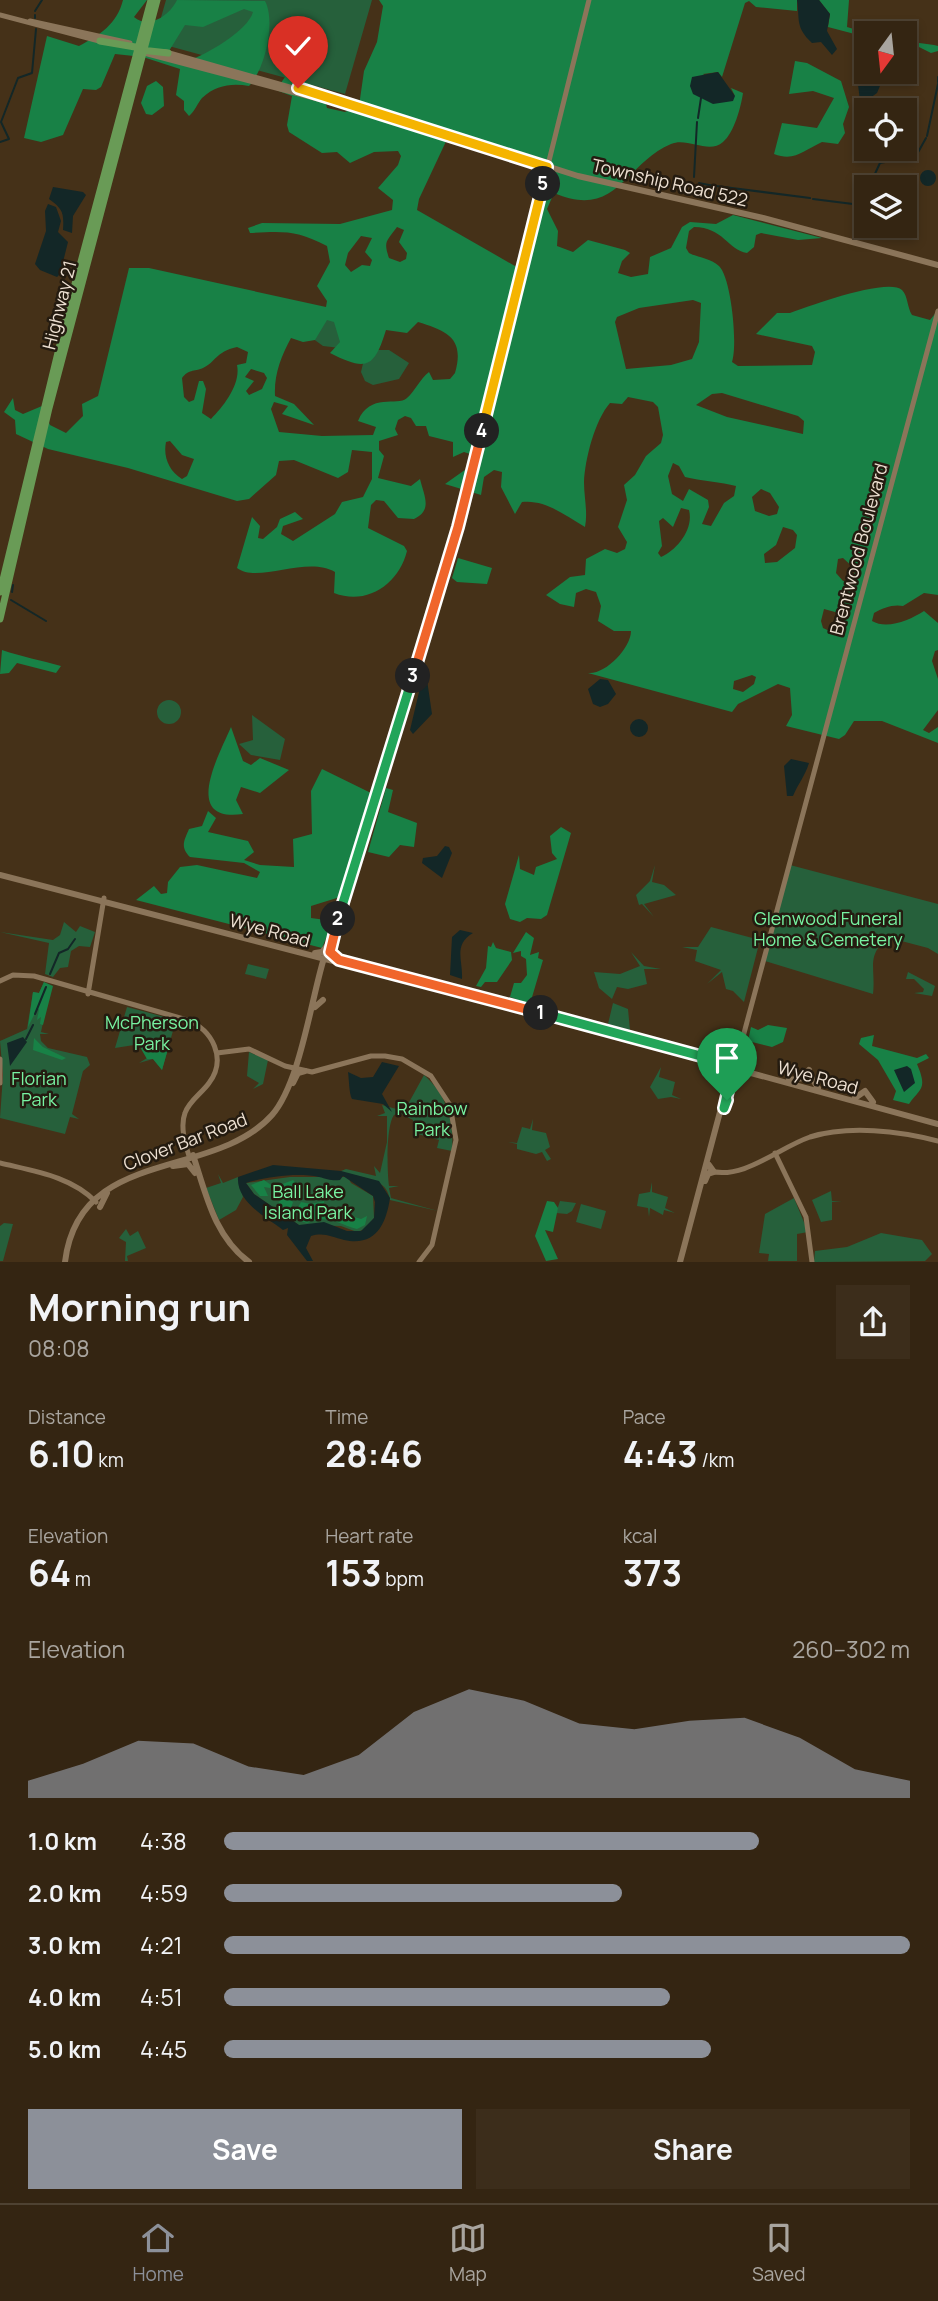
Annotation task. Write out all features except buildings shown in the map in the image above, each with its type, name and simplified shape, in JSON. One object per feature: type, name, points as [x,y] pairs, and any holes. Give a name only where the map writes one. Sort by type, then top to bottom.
[{"type":"main road","name":"Highway 21","points":[[145,32],[151,0]]},
{"type":"main road","name":"Highway 21","points":[[0,619],[6,564],[47,394],[140,49],[157,0]]},
{"type":"main road","points":[[134,86],[146,16]]},
{"type":"main road","points":[[123,44],[135,41],[145,32],[156,53],[145,58],[135,68]]},
{"type":"main road","points":[[100,41],[168,53]]},
{"type":"main road","points":[[123,44],[132,53],[135,68]]},
{"type":"main road","name":"Township Road 522","points":[[140,49],[398,120]]},
{"type":"main road","name":"Township Road 522","points":[[156,53],[168,53],[325,95],[547,167],[656,196],[756,216],[938,265]]},
{"type":"main road","name":"Highway 21","points":[[2,593],[134,86],[135,68]]},
{"type":"main road","points":[[0,605],[2,593]]},
{"type":"main road","name":"Wye Road","points":[[0,873],[438,986],[936,1120]]},
{"type":"main road","points":[[329,947],[337,961],[322,972],[312,954],[329,947]]},
{"type":"main road","name":"Clover Bar Road","points":[[105,1193],[122,1180],[191,1155],[242,1142],[262,1129],[279,1111],[298,1073],[299,1054],[326,958]]},
{"type":"main road","name":"Clover Bar Road","points":[[299,1054],[315,1007],[322,972]]},
{"type":"main road","points":[[426,973],[438,986],[420,993],[416,985],[406,978],[420,977],[426,973]]},
{"type":"main road","points":[[315,1007],[324,1000]]},
{"type":"main road","points":[[708,1168],[738,1043]]},
{"type":"main road","points":[[284,1063],[293,1061],[299,1054]]},
{"type":"main road","points":[[724,1108],[736,1076],[749,1071],[736,1055],[720,1063],[728,1072],[728,1080]]},
{"type":"main road","points":[[682,1262],[703,1181],[708,1174],[728,1080],[734,1066]]},
{"type":"main road","name":"Clover Bar Road","points":[[207,1152],[242,1138],[262,1124],[284,1097],[299,1068]]},
{"type":"main road","name":"Wye Road","points":[[749,1071],[936,1120]]},
{"type":"main road","points":[[789,1080],[803,1078],[810,1072],[818,1088]]},
{"type":"main road","points":[[197,1173],[198,1161],[207,1152]]},
{"type":"main road","points":[[191,1155],[216,1231],[241,1260]]},
{"type":"main road","name":"Clover Bar Road","points":[[105,1193],[124,1183],[173,1166],[191,1155]]},
{"type":"main road","points":[[173,1166],[188,1164],[197,1173],[222,1235],[249,1262]]},
{"type":"main road","points":[[703,1181],[698,1168],[708,1168]]},
{"type":"main road","points":[[67,1262],[87,1210],[105,1193]]},
{"type":"main road","points":[[87,1210],[105,1193]]},
{"type":"street","points":[[326,958],[458,527],[589,0]]},
{"type":"street","name":"Township Road 522","points":[[3,16],[100,41],[123,44]]},
{"type":"street","name":"Township Road 522","points":[[3,16],[55,24],[140,49]]},
{"type":"street","name":"Brentwood Boulevard","points":[[751,1005],[938,311]]},
{"type":"street","points":[[88,994],[102,900]]},
{"type":"street","points":[[0,981],[13,975],[26,975],[195,1023],[209,1036],[217,1053],[211,1080],[186,1110],[184,1133],[191,1155]]},
{"type":"street","points":[[734,1066],[738,1043],[751,1005]]},
{"type":"street","points":[[736,1055],[751,1005]]},
{"type":"street","points":[[217,1053],[249,1049],[299,1068],[321,1072],[371,1056],[395,1057],[424,1071],[447,1098],[455,1118],[455,1146],[432,1244],[419,1262]]},
{"type":"street","points":[[0,1059],[0,1083]]},
{"type":"street","points":[[708,1168],[728,1174],[807,1138],[840,1132],[905,1133],[938,1141]]},
{"type":"street","points":[[775,1153],[806,1217],[812,1262]]},
{"type":"street","points":[[0,1163],[74,1185],[94,1202]]},
{"type":"green space","points":[[123,0],[147,0],[134,17],[146,22],[164,15],[177,0],[265,1],[269,32],[260,69],[249,86],[224,86],[213,90],[202,98],[189,116],[184,110],[184,101],[176,95],[180,69],[143,57],[115,54],[101,87],[96,90],[83,89],[63,135],[41,142],[24,138],[47,36],[79,46],[107,28]],"holes":[[[244,9],[253,12],[234,35],[195,58],[187,61],[169,51],[185,25],[203,27]]]},
{"type":"green space","points":[[166,0],[372,0],[345,94],[154,42]]},
{"type":"green space","points":[[379,0],[797,0],[797,11],[756,7],[749,1],[745,3],[722,77],[718,72],[703,74],[735,96],[731,88],[743,93],[734,126],[723,142],[711,147],[678,142],[671,144],[655,153],[606,195],[592,200],[554,193],[547,209],[558,231],[557,246],[573,252],[588,240],[625,250],[630,253],[622,261],[618,273],[631,277],[648,274],[650,257],[671,248],[682,227],[690,222],[716,224],[733,215],[822,238],[798,240],[761,233],[756,235],[754,247],[747,253],[735,248],[712,231],[694,227],[689,231],[686,248],[689,253],[716,263],[727,283],[734,341],[732,362],[738,366],[812,365],[815,352],[812,346],[756,334],[777,313],[790,313],[848,294],[881,287],[902,290],[912,315],[930,320],[938,310],[938,595],[924,593],[903,606],[884,608],[874,613],[872,621],[891,624],[924,611],[938,623],[938,650],[935,651],[932,661],[938,679],[938,710],[923,730],[929,733],[938,727],[938,743],[882,721],[854,721],[839,739],[786,726],[792,715],[790,688],[778,684],[738,704],[732,712],[588,673],[602,670],[616,659],[627,645],[631,631],[614,631],[598,621],[601,606],[596,592],[586,589],[576,593],[574,607],[560,604],[546,595],[570,577],[585,575],[586,559],[605,549],[617,553],[625,549],[627,542],[618,527],[627,500],[624,485],[635,475],[646,456],[661,443],[663,435],[658,407],[653,402],[628,397],[622,404],[610,403],[605,410],[595,429],[586,462],[585,527],[539,503],[522,502],[515,514],[501,487],[502,472],[494,470],[484,477],[481,495],[445,484],[469,467],[470,454],[464,452],[453,457],[453,442],[429,436],[426,426],[416,426],[411,418],[405,416],[398,420],[395,429],[398,435],[379,441],[379,450],[384,456],[378,478],[411,486],[420,479],[425,507],[414,519],[398,518],[384,501],[376,500],[371,505],[368,528],[404,546],[407,551],[403,563],[389,582],[380,589],[358,597],[334,593],[335,572],[324,568],[297,567],[257,573],[237,568],[252,517],[260,526],[258,538],[263,539],[277,527],[280,519],[295,512],[303,519],[283,526],[281,534],[293,541],[335,514],[342,502],[363,497],[372,479],[372,452],[352,450],[348,472],[338,478],[294,460],[279,461],[276,475],[249,499],[237,501],[128,468],[48,449],[16,434],[15,420],[4,412],[13,398],[15,410],[23,414],[42,406],[50,425],[66,433],[83,416],[82,404],[98,396],[129,268],[149,268],[326,307],[327,301],[317,286],[330,262],[327,246],[298,234],[250,233],[248,228],[262,223],[340,224],[392,210],[393,200],[378,188],[398,165],[401,156],[398,151],[374,152],[350,163],[337,152],[322,153],[289,132],[287,125],[292,96],[276,90],[285,77],[275,66],[283,37],[288,39],[294,52],[301,55],[307,66],[297,79],[317,89],[327,108],[345,112],[359,106],[364,71],[377,42],[383,6]],"holes":[[[449,135],[490,143],[545,159],[550,164],[522,270],[417,210],[419,199]],[[397,227],[404,230],[399,242],[407,253],[406,259],[400,262],[389,258],[386,248],[388,238]],[[361,236],[372,238],[365,252],[372,260],[370,266],[362,265],[351,272],[345,265],[348,253]],[[693,300],[701,303],[699,342],[692,359],[671,365],[626,369],[615,322],[617,317],[639,308]],[[327,320],[334,322],[340,342],[330,353],[360,364],[373,359],[386,330],[407,333],[418,322],[451,338],[458,352],[455,373],[450,379],[433,380],[429,372],[407,398],[369,406],[358,421],[376,427],[373,435],[322,436],[279,432],[271,409],[274,402],[288,406],[282,414],[314,425],[294,404],[275,396],[279,366],[291,338],[303,342],[315,340]],[[237,347],[248,352],[246,363],[237,365],[234,387],[211,419],[202,413],[206,389],[203,381],[199,381],[194,400],[189,402],[184,397],[182,378],[189,372],[207,366],[220,354]],[[251,369],[264,373],[267,378],[262,389],[249,395],[246,391],[254,381],[245,377]],[[722,393],[798,416],[804,421],[803,434],[727,417],[696,405],[712,394]],[[170,441],[182,455],[194,459],[187,476],[182,479],[174,472],[165,453],[166,442]],[[673,463],[679,466],[685,477],[736,486],[734,496],[724,503],[711,526],[702,524],[709,507],[708,500],[689,489],[683,501],[672,494],[668,476]],[[761,489],[770,493],[779,507],[777,514],[769,516],[755,511],[752,497]],[[681,508],[689,510],[689,524],[683,538],[661,557],[658,553],[662,546],[659,521],[663,518],[673,527]],[[783,527],[793,530],[797,535],[795,548],[777,562],[765,563],[764,554],[776,545]],[[843,558],[856,570],[850,582],[843,581],[836,573],[838,559]],[[824,609],[835,612],[842,619],[840,632],[834,633],[823,628],[821,621]],[[752,675],[756,677],[754,684],[743,692],[733,689],[734,681]]]},
{"type":"green space","points":[[819,0],[849,0],[847,27],[854,29],[854,34],[828,27],[830,14]]},
{"type":"green space","points":[[917,43],[938,46],[938,51],[931,53],[917,46]]},
{"type":"green space","points":[[795,61],[807,63],[841,81],[849,107],[843,124],[845,133],[838,144],[822,142],[788,157],[774,154],[782,123],[817,128],[834,98],[813,91],[789,94]]},
{"type":"green space","points":[[156,81],[163,87],[164,106],[152,115],[146,114],[141,103],[147,86]]},
{"type":"green space","points":[[325,316],[343,323],[340,348],[323,346],[312,338]]},
{"type":"green space","points":[[378,350],[389,350],[409,363],[399,379],[373,385],[365,381],[361,372],[364,359]]},
{"type":"green space","points":[[458,558],[492,568],[487,584],[457,582],[452,578]]},
{"type":"green space","points":[[2,650],[61,666],[56,673],[17,663],[9,673],[0,674]]},
{"type":"green space","points":[[169,700],[180,707],[181,712],[174,723],[169,724],[158,717],[157,712],[164,701]]},
{"type":"green space","points":[[252,715],[285,739],[280,760],[251,755],[239,744],[253,740]]},
{"type":"green space","points":[[231,727],[243,761],[251,765],[260,758],[289,770],[260,793],[241,787],[236,800],[243,814],[224,814],[213,808],[209,798],[213,769]]},
{"type":"green space","points":[[322,769],[371,793],[340,897],[311,906],[311,918],[333,921],[322,948],[136,900],[154,886],[161,894],[167,893],[168,882],[180,867],[197,865],[257,878],[260,872],[244,863],[190,857],[187,853],[184,844],[189,829],[202,826],[208,811],[216,818],[208,832],[248,841],[254,852],[244,860],[260,865],[294,867],[293,839],[312,834],[311,791]]},
{"type":"green space","points":[[386,788],[393,790],[388,812],[417,823],[414,847],[400,845],[389,857],[368,852]]},
{"type":"green space","points":[[561,827],[571,833],[547,915],[541,919],[527,918],[520,922],[510,919],[505,904],[519,855],[520,869],[534,875],[536,867],[557,859],[552,853],[550,836]]},
{"type":"green space","points":[[655,865],[652,882],[664,885],[676,895],[644,904],[654,917],[642,904],[639,905],[636,895],[650,881]]},
{"type":"green space","name":"Glenwood Funeral Home & Cemetery","points":[[790,865],[938,904],[938,954],[928,948],[890,938],[874,956],[873,994],[765,961]]},
{"type":"green space","points":[[64,922],[76,932],[80,926],[95,932],[90,947],[79,946],[71,951],[68,967],[60,968],[53,977],[45,974],[49,943],[0,932],[53,940],[60,935]]},
{"type":"green space","points":[[711,927],[760,940],[744,1002],[733,991],[726,989],[722,972],[707,984],[721,970],[695,961],[697,950],[682,947],[698,947]]},
{"type":"green space","points":[[526,932],[534,938],[530,955],[539,952],[538,958],[543,960],[530,1004],[510,997],[514,983],[521,983],[527,975],[526,959],[521,956],[521,951],[513,953]]},
{"type":"green space","points":[[493,942],[496,948],[511,952],[512,960],[497,982],[485,982],[481,987],[476,986],[486,968],[488,946],[491,947]]},
{"type":"green space","points":[[631,952],[644,966],[661,969],[644,969],[647,984],[628,989],[617,987],[612,999],[599,988],[594,972],[620,974],[640,966]]},
{"type":"green space","points":[[248,964],[269,969],[266,979],[245,974]]},
{"type":"green space","points":[[908,972],[935,986],[932,996],[914,993],[923,992],[924,989],[914,979],[906,979]]},
{"type":"green space","name":"Florian Park","points":[[44,982],[47,1004],[41,1032],[49,1034],[40,1034],[41,1041],[48,1048],[87,1057],[90,1065],[83,1071],[72,1114],[79,1119],[70,1117],[65,1134],[0,1118],[3,1075],[0,1041],[27,1029],[33,992],[39,993]]},
{"type":"green space","points":[[44,982],[53,986],[43,1025],[40,1024],[41,1017],[37,1020],[37,1009],[28,1027],[33,992],[39,993]]},
{"type":"green space","points":[[613,1003],[628,1009],[630,1030],[608,1024]]},
{"type":"green space","name":"McPherson Park","points":[[127,1007],[176,1020],[162,1070],[153,1059],[139,1063],[147,1058],[142,1047],[134,1045],[115,1048]]},
{"type":"green space","points":[[768,1025],[787,1028],[783,1042],[772,1047],[748,1041],[751,1027],[758,1030]]},
{"type":"green space","points":[[874,1035],[872,1046],[917,1058],[926,1054],[929,1058],[917,1064],[922,1084],[909,1104],[893,1100],[896,1091],[878,1060],[859,1044],[861,1038]]},
{"type":"green space","points":[[34,1038],[43,1047],[66,1058],[62,1060],[33,1050]]},
{"type":"green space","points":[[168,1042],[162,1070],[153,1059],[147,1059],[140,1047],[161,1051]]},
{"type":"green space","points":[[249,1052],[268,1060],[263,1084],[253,1089],[259,1083],[247,1076]]},
{"type":"green space","points":[[661,1067],[659,1077],[675,1082],[672,1095],[681,1099],[658,1099],[650,1087]]},
{"type":"green space","name":"Rainbow Park","points":[[424,1075],[438,1091],[447,1109],[452,1129],[452,1151],[437,1148],[439,1140],[414,1133],[413,1120],[399,1113],[394,1115],[388,1138],[388,1179],[389,1186],[399,1186],[389,1188],[391,1198],[438,1211],[390,1200],[383,1185],[341,1171],[346,1169],[376,1176],[374,1166],[380,1173],[387,1142],[387,1116],[377,1116],[385,1113],[382,1105],[400,1110],[407,1106]]},
{"type":"green space","points":[[533,1119],[532,1130],[546,1133],[550,1147],[545,1150],[551,1159],[547,1161],[542,1152],[536,1154],[517,1149],[517,1144],[508,1142],[517,1143],[522,1127],[530,1129]]},
{"type":"green space","points":[[218,1174],[223,1183],[238,1177],[243,1197],[236,1210],[219,1220],[206,1188],[221,1183]]},
{"type":"green space","name":"Ball Lake Island Park","points":[[290,1177],[348,1177],[351,1183],[373,1196],[374,1218],[365,1229],[357,1232],[341,1226],[299,1225],[254,1194],[246,1183]]},
{"type":"green space","points":[[264,1180],[271,1185],[270,1188],[264,1187],[268,1196],[260,1196],[251,1185]]},
{"type":"green space","points":[[293,1180],[303,1190],[291,1195],[280,1185]]},
{"type":"green space","points":[[652,1182],[652,1192],[668,1197],[665,1208],[675,1213],[664,1210],[663,1215],[650,1208],[649,1217],[648,1208],[637,1206],[639,1194],[650,1192]]},
{"type":"green space","points":[[831,1191],[832,1201],[842,1201],[832,1202],[832,1220],[821,1222],[812,1200]]},
{"type":"green space","points":[[284,1195],[293,1202],[290,1211],[292,1219],[277,1205]]},
{"type":"green space","points":[[794,1198],[808,1232],[797,1234],[797,1261],[768,1261],[769,1254],[759,1253],[765,1214]]},
{"type":"green space","points":[[324,1201],[325,1208],[361,1219],[367,1216],[365,1225],[357,1229],[327,1219],[307,1223],[301,1221],[295,1213],[301,1202],[311,1204]]},
{"type":"green space","points":[[547,1201],[554,1202],[558,1208],[553,1232],[545,1230],[558,1259],[546,1261],[535,1236]]},
{"type":"green space","points":[[560,1201],[576,1203],[567,1214],[556,1213]]},
{"type":"green space","points":[[581,1204],[606,1211],[601,1229],[576,1222]]},
{"type":"green space","points":[[4,1223],[13,1224],[3,1261],[0,1261],[0,1226]]},
{"type":"green space","points":[[126,1229],[130,1236],[138,1231],[146,1248],[127,1256],[128,1261],[125,1261],[126,1242],[119,1238]]},
{"type":"green space","points":[[881,1233],[922,1240],[932,1254],[925,1261],[814,1262],[815,1251],[847,1247]]},
{"type":"water","points":[[797,0],[819,0],[830,14],[827,31],[837,49],[832,55],[821,42],[812,43],[803,32],[799,23]]},
{"type":"water","points":[[718,72],[735,96],[733,101],[713,104],[693,94],[690,86],[692,77]]},
{"type":"water","points":[[858,84],[881,84],[877,93],[870,98],[860,98]]},
{"type":"water","points":[[928,170],[934,172],[934,184],[928,186],[922,184],[920,178],[922,172]]},
{"type":"water","points":[[53,187],[83,192],[86,195],[73,216],[72,233],[63,230],[62,212],[49,199]]},
{"type":"water","points":[[48,204],[56,207],[61,221],[58,232],[68,242],[57,277],[40,270],[35,264],[46,231],[45,211]]},
{"type":"water","points":[[429,669],[427,680],[432,714],[413,734],[410,730],[424,671]]},
{"type":"water","points":[[600,679],[608,680],[616,694],[608,704],[600,707],[593,704],[588,689]]},
{"type":"water","points":[[639,719],[646,721],[646,735],[639,737],[632,735],[630,728],[632,721]]},
{"type":"water","points":[[791,759],[809,763],[793,796],[787,796],[784,766]]},
{"type":"water","points":[[445,846],[449,847],[452,853],[442,878],[422,863],[423,858],[437,856]]},
{"type":"water","points":[[460,930],[473,933],[461,948],[462,979],[450,975],[452,937]]},
{"type":"water","points":[[23,1037],[27,1042],[10,1066],[7,1043]]},
{"type":"water","points":[[382,1062],[399,1066],[382,1094],[392,1112],[383,1104],[352,1099],[350,1094],[348,1072],[361,1078],[373,1077]]},
{"type":"water","points":[[907,1066],[911,1069],[915,1083],[904,1092],[894,1070]]},
{"type":"water","points":[[273,1165],[341,1171],[379,1181],[390,1198],[386,1217],[372,1237],[355,1241],[324,1235],[311,1236],[306,1248],[313,1261],[307,1261],[287,1235],[288,1228],[283,1230],[247,1201],[239,1186],[238,1177]],"holes":[[[292,1175],[334,1180],[340,1180],[343,1176],[373,1196],[374,1218],[361,1231],[347,1231],[324,1222],[299,1225],[254,1194],[246,1183]]]},
{"type":"waterway","points":[[35,11],[42,0]]},
{"type":"waterway","points":[[0,142],[9,139],[1,122],[18,78],[32,73],[36,29]]},
{"type":"waterway","points":[[938,77],[938,82]]},
{"type":"waterway","points":[[927,136],[938,84]]},
{"type":"waterway","points":[[698,118],[701,98]]},
{"type":"waterway","points":[[694,177],[697,122]]},
{"type":"waterway","points":[[874,175],[880,163],[916,156],[926,138]]},
{"type":"waterway","points":[[699,183],[714,186]]},
{"type":"waterway","points":[[716,186],[810,198]]},
{"type":"waterway","points":[[813,199],[854,204]]},
{"type":"waterway","points":[[12,592],[13,585]]},
{"type":"waterway","points":[[11,600],[46,621]]},
{"type":"waterway","points":[[50,974],[59,953],[68,949],[75,939]]},
{"type":"waterway","points":[[35,1014],[46,987]]},
{"type":"waterway","points":[[26,1039],[33,1025]]},
{"type":"route","points":[[298,88],[547,167],[458,527],[330,952],[339,960],[421,979],[734,1065],[724,1108],[727,1100]]}]
